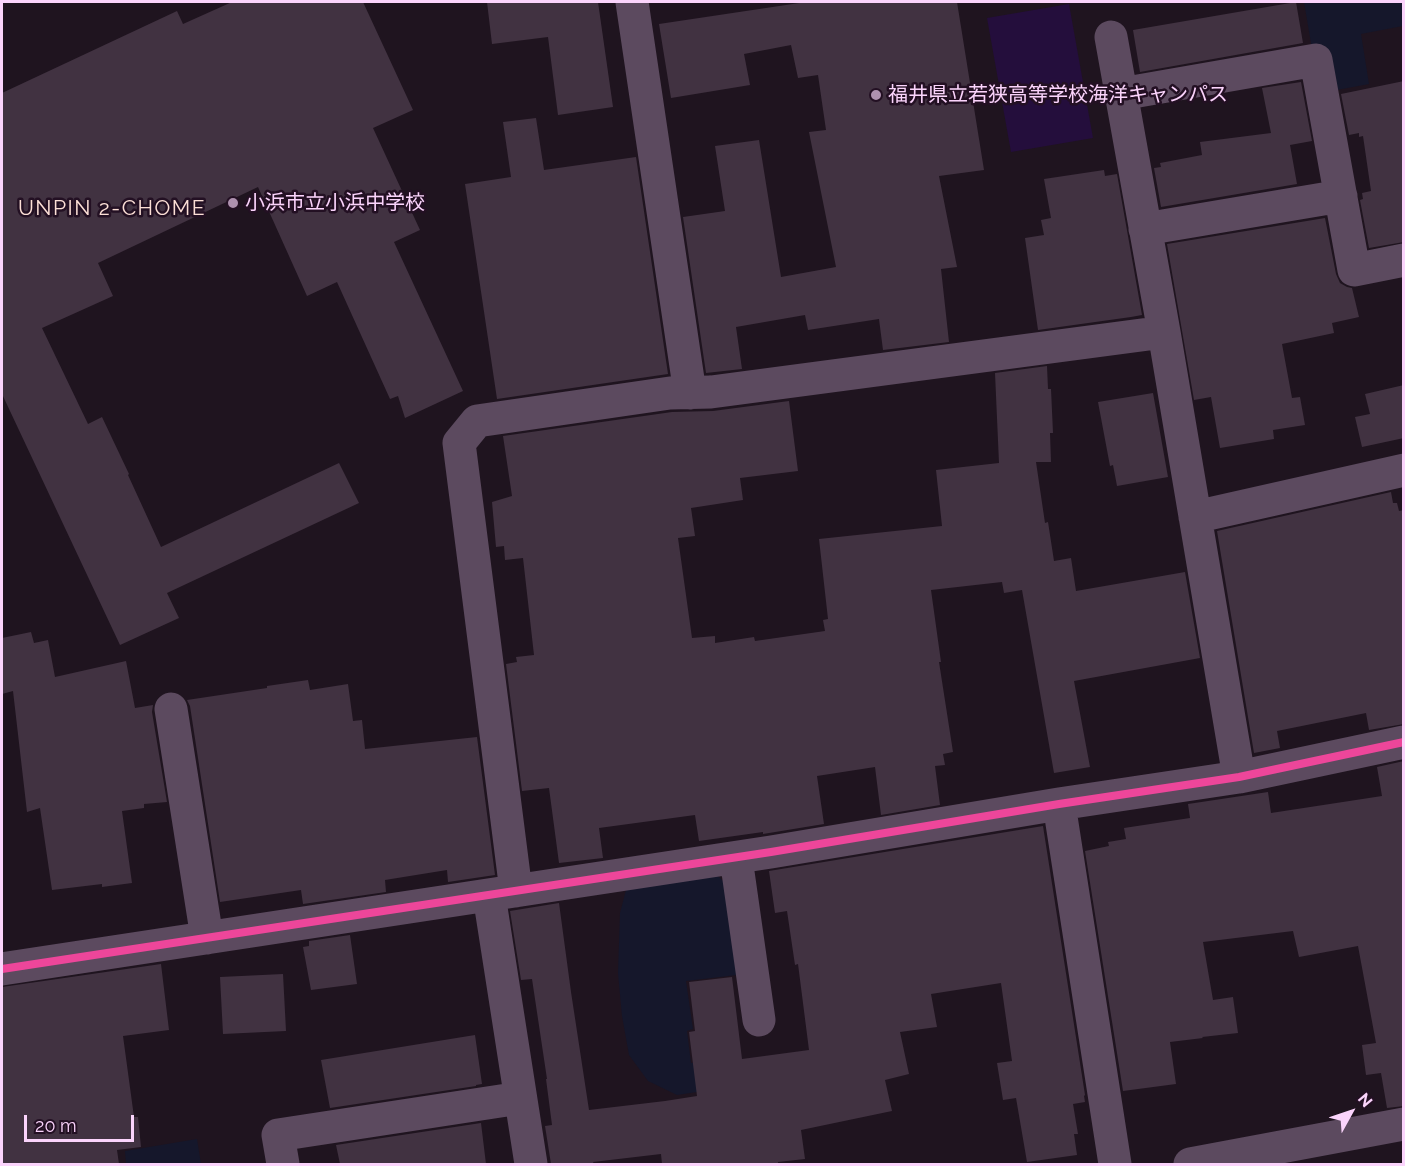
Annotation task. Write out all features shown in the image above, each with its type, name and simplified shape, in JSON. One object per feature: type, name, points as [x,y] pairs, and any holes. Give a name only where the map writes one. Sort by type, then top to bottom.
[{"type":"street","points":[[632,2],[690,393]]},
{"type":"street","points":[[1111,37],[1164,332],[1239,777]]},
{"type":"street","points":[[1121,94],[1316,60],[1354,270],[1404,260]]},
{"type":"street","points":[[1145,229],[1341,196]]},
{"type":"street","points":[[531,1164],[520,1098],[503,893],[459,443],[477,421],[670,393],[711,392],[1164,332]]},
{"type":"street","points":[[1195,517],[1404,470]]},
{"type":"street","points":[[171,709],[207,938]]},
{"type":"street","points":[[2,969],[736,858],[1059,804],[1239,777],[1404,742]]},
{"type":"street","points":[[1059,804],[1115,1164]]},
{"type":"street","points":[[736,858],[759,1020]]},
{"type":"street","points":[[283,1164],[278,1135],[520,1098]]},
{"type":"street","points":[[1190,1164],[1404,1124]]},
{"type":"shaded area","points":[[1304,2],[1403,2],[1403,26],[1361,34],[1369,84],[1326,92],[1313,55]]},
{"type":"shaded area","points":[[1069,4],[1093,138],[1011,152],[987,18]]},
{"type":"shaded area","points":[[717,875],[726,884],[737,975],[686,981],[693,1029],[687,1031],[691,1063],[740,1056],[744,1085],[677,1095],[648,1081],[629,1055],[618,973],[620,913],[626,890]]},
{"type":"shaded area","points":[[197,1139],[201,1164],[126,1164],[125,1151]]},
{"type":"building","points":[[232,2],[363,2],[413,110],[373,128],[420,230],[394,242],[463,391],[405,418],[398,396],[390,399],[337,282],[307,296],[258,187],[98,263],[113,296],[42,328],[88,424],[102,417],[161,547],[339,463],[359,503],[167,593],[179,618],[120,645],[2,394],[2,93],[177,11],[183,24]]},
{"type":"building","points":[[487,2],[598,2],[613,107],[558,115],[548,37],[492,44]]},
{"type":"building","points":[[806,2],[957,2],[984,170],[939,176],[957,267],[941,269],[949,342],[883,350],[879,319],[808,330],[805,315],[736,327],[742,369],[706,373],[683,217],[725,211],[715,146],[759,140],[781,277],[836,267],[809,132],[826,130],[818,75],[798,78],[791,45],[744,54],[750,85],[671,98],[659,24]]},
{"type":"building","points":[[1296,2],[1303,43],[1140,72],[1133,30]]},
{"type":"building","points":[[1404,81],[1404,242],[1369,248],[1360,200],[1363,199],[1362,193],[1371,191],[1363,136],[1359,137],[1359,133],[1349,135],[1341,94]]},
{"type":"building","points":[[1301,82],[1312,141],[1290,145],[1297,184],[1161,207],[1154,168],[1161,167],[1160,163],[1202,155],[1200,142],[1271,133],[1262,88]]},
{"type":"building","points":[[536,118],[544,170],[636,157],[668,374],[497,399],[465,184],[511,177],[503,122]]},
{"type":"building","points":[[1104,170],[1105,176],[1117,174],[1142,315],[1038,330],[1025,238],[1044,235],[1041,220],[1051,218],[1044,179]]},
{"type":"building","points":[[1325,218],[1336,274],[1340,283],[1352,288],[1359,317],[1332,323],[1334,333],[1282,344],[1292,398],[1300,397],[1305,425],[1273,430],[1274,439],[1220,448],[1211,397],[1194,400],[1167,244]]},
{"type":"building","points":[[1047,366],[1048,389],[1051,389],[1053,433],[1050,433],[1051,462],[1036,462],[1045,523],[1048,522],[1054,561],[1071,558],[1076,591],[1185,572],[1200,658],[1074,681],[1090,767],[1054,773],[1022,590],[1004,593],[1002,582],[931,590],[953,752],[943,754],[945,765],[935,766],[940,805],[881,815],[875,767],[817,776],[824,824],[699,841],[695,815],[599,828],[603,858],[559,863],[549,788],[522,791],[506,664],[517,662],[516,657],[534,655],[523,558],[505,560],[504,546],[496,547],[492,502],[512,496],[503,436],[672,412],[713,411],[789,401],[798,471],[740,478],[743,500],[691,508],[695,536],[678,538],[692,638],[715,636],[715,643],[754,637],[755,641],[825,631],[823,620],[828,619],[819,539],[942,526],[936,470],[999,463],[995,373]]},
{"type":"building","points":[[1404,385],[1404,438],[1362,447],[1355,417],[1370,414],[1365,394]]},
{"type":"building","points":[[1153,393],[1168,477],[1117,486],[1113,465],[1110,466],[1098,402]]},
{"type":"building","points":[[1391,492],[1393,503],[1397,503],[1399,511],[1404,510],[1404,724],[1369,730],[1366,713],[1277,731],[1280,748],[1254,753],[1217,531]]},
{"type":"building","points":[[31,632],[34,643],[48,640],[55,677],[126,661],[135,708],[153,705],[152,712],[167,802],[144,804],[144,808],[122,811],[132,883],[52,890],[40,808],[27,812],[13,691],[2,694],[2,638]]},
{"type":"building","points":[[308,680],[310,690],[348,684],[353,721],[362,720],[365,749],[477,737],[495,875],[448,882],[447,870],[385,880],[386,892],[303,904],[301,890],[220,902],[190,706],[187,700]]},
{"type":"building","points":[[1404,761],[1404,1106],[1387,1108],[1381,1073],[1366,1075],[1362,1045],[1376,1043],[1358,946],[1299,957],[1293,931],[1203,942],[1213,1000],[1233,997],[1238,1033],[1170,1042],[1176,1084],[1123,1091],[1085,851],[1109,846],[1108,842],[1126,839],[1124,828],[1190,818],[1188,804],[1268,792],[1271,813],[1382,796],[1377,767]]},
{"type":"building","points":[[1043,826],[1085,1095],[1085,1102],[1073,1104],[1078,1134],[1074,1134],[1077,1155],[1027,1162],[1016,1098],[1003,1100],[997,1063],[1012,1061],[1001,983],[931,994],[937,1027],[900,1032],[909,1074],[885,1080],[892,1111],[801,1130],[805,1159],[778,1162],[778,1164],[662,1164],[661,1154],[593,1162],[594,1164],[551,1164],[545,1126],[552,1125],[532,979],[521,980],[510,911],[559,903],[589,1110],[697,1096],[689,1032],[695,1031],[689,982],[732,977],[742,1059],[809,1050],[798,964],[795,965],[787,911],[775,913],[769,871]]},
{"type":"building","points":[[350,935],[357,984],[311,990],[303,947],[309,946],[309,941]]},
{"type":"building","points":[[161,964],[169,1030],[123,1036],[134,1117],[138,1117],[141,1147],[117,1150],[119,1164],[2,1164],[2,987]]},
{"type":"building","points":[[283,974],[286,1031],[223,1034],[220,977]]},
{"type":"building","points":[[475,1035],[482,1084],[330,1108],[321,1060]]},
{"type":"building","points":[[481,1123],[486,1164],[340,1164],[336,1145]]},
{"type":"cycle path","points":[[2,969],[771,852],[1059,804],[1239,777],[1404,742]]},
{"type":"place","name":"福井県立若狭高等学校海洋キャンパス","points":[[876,95]]},
{"type":"place","name":"小浜市立小浜中学校","points":[[233,203]]},
{"type":"district","name":"UNPIN 2-CHOME","points":[[112,209]]}]
